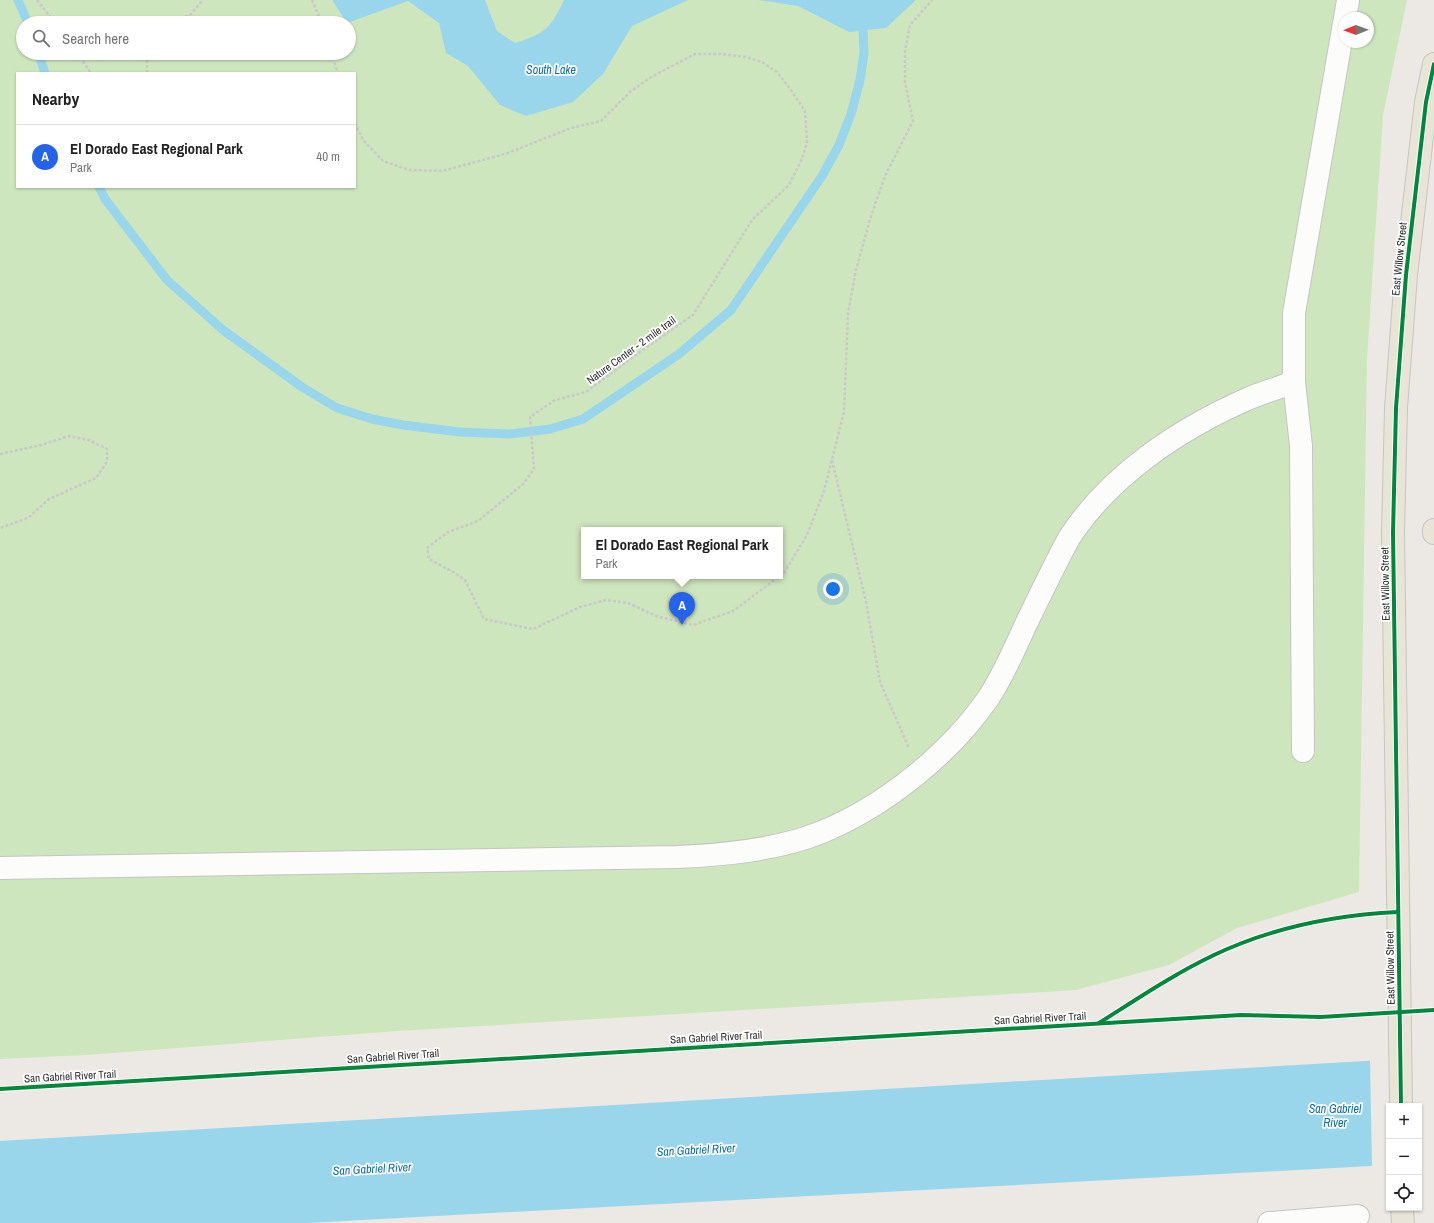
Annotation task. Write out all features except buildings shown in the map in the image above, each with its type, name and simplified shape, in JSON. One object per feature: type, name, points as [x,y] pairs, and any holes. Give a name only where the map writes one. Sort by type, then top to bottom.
[{"type":"main road","name":"East Willow Street","points":[[1401,1103],[1393,534],[1396,408],[1399,352],[1426,102],[1434,64]]},
{"type":"main road","points":[[1402,1211],[1403,1223]]},
{"type":"lane","points":[[1346,12],[1348,0]]},
{"type":"lane","points":[[1303,751],[1301,446],[1294,382],[1294,313],[1340,48]]},
{"type":"lane","points":[[0,868],[714,855],[751,850],[821,832],[852,817],[919,772],[950,744],[972,720],[990,696],[1069,538],[1083,517],[1098,500],[1161,446],[1200,423],[1246,399],[1294,382]]},
{"type":"lane","points":[[1269,1223],[1358,1216]]},
{"type":"path","points":[[37,0],[50,16]]},
{"type":"path","points":[[187,16],[190,15],[203,0]]},
{"type":"path","points":[[312,0],[319,16]]},
{"type":"path","points":[[82,60],[90,72]]},
{"type":"path","points":[[147,72],[148,60]]},
{"type":"path","points":[[334,60],[338,72]]},
{"type":"path","points":[[0,454],[41,445],[69,436],[89,440],[107,449],[107,462],[96,478],[49,499],[28,518],[0,528]]},
{"type":"path","points":[[832,458],[866,602],[880,682],[919,772]]},
{"type":"green space","points":[[0,0],[1407,0],[1383,115],[1367,359],[1359,892],[1237,928],[1169,965],[1076,990],[398,1031],[87,1055],[0,1059]]},
{"type":"water","name":"South Lake","points":[[332,0],[485,0],[497,31],[515,43],[534,36],[546,29],[555,18],[564,0],[688,0],[632,26],[603,74],[573,102],[526,116],[500,105],[468,66],[446,53],[439,23],[408,1],[356,20],[356,16],[342,16]]},
{"type":"water","points":[[758,0],[916,0],[886,28],[849,32],[798,6]]},
{"type":"water","name":"San Gabriel River","points":[[1434,1057],[1420,1103],[1386,1103],[1386,1165],[307,1223],[0,1223],[0,1141]]},
{"type":"pier","points":[[1434,1055],[1434,1164],[1422,1165],[1422,1103],[1386,1103],[1386,1167],[1372,1168],[1370,1059]]},
{"type":"waterway","points":[[18,0],[25,16]]},
{"type":"waterway","points":[[100,188],[105,199],[167,280],[223,330],[302,387],[337,408],[372,419],[403,425],[460,432],[509,434],[550,429],[583,419],[679,354],[731,310],[822,176],[839,145],[851,114],[860,80],[864,53],[863,31]]},
{"type":"waterway","points":[[40,60],[45,72]]},
{"type":"cycle path","points":[[1401,1103],[1393,533],[1396,408],[1406,275],[1426,102],[1434,64]]},
{"type":"cycle path","points":[[1099,1023],[1184,970],[1214,955],[1258,937],[1304,924],[1351,916],[1398,912]]},
{"type":"cycle path","name":"San Gabriel River Trail","points":[[0,1089],[1241,1015],[1321,1017],[1434,1010]]},
{"type":"place","name":"El Dorado East Regional Park","points":[[682,625]]}]
